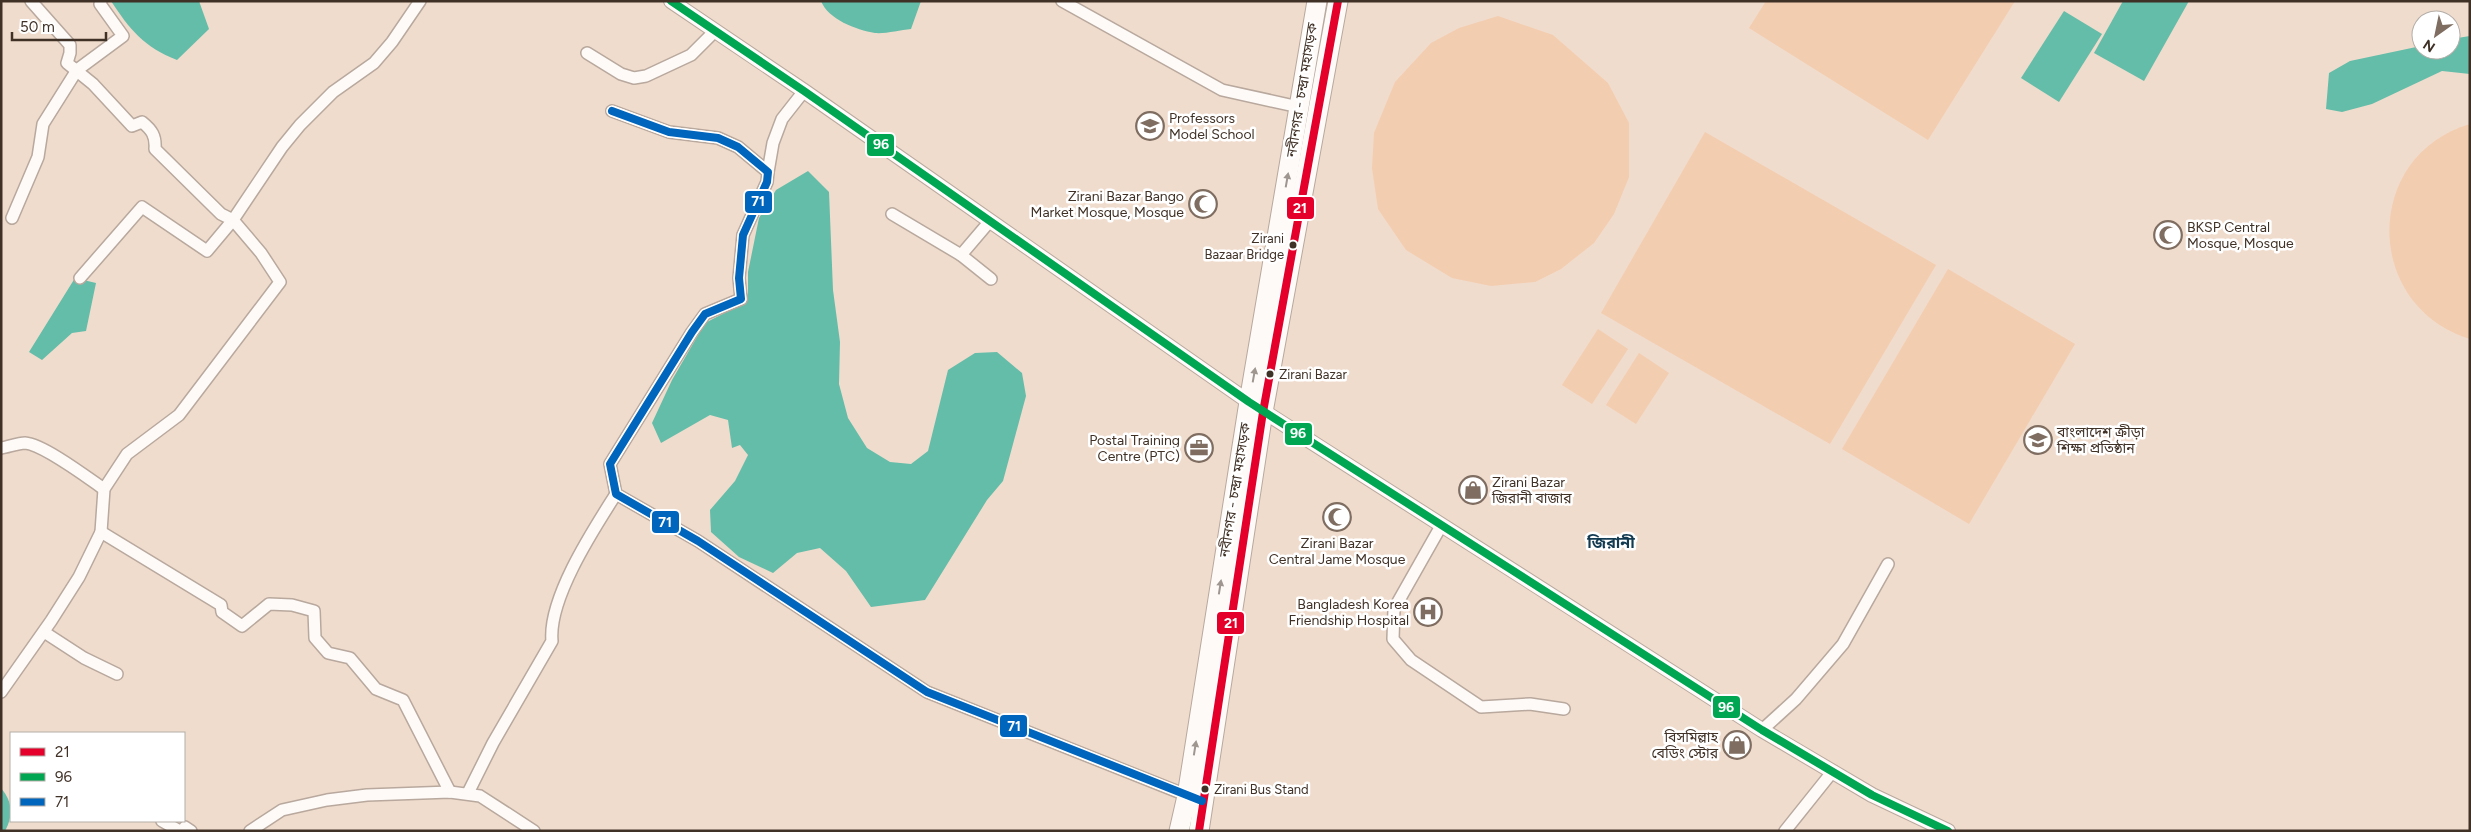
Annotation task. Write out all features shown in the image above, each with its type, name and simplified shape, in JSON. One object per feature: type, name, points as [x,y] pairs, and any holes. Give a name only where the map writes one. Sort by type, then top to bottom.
[{"type":"highway","name":"নবীনগর - চন্দ্রা মহাসড়ক","points":[[1199,831],[1195,799],[1256,407],[1299,108],[1317,1]]},
{"type":"highway","name":"নবীনগর - চন্দ্রা মহাসড়ক","points":[[1256,407],[1338,1]]},
{"type":"highway","name":"নবীনগর - চন্দ্রা মহাসড়ক","points":[[1180,831],[1195,799]]},
{"type":"street","points":[[1,692],[44,632],[79,577],[102,532],[104,488],[127,454],[178,415],[280,282],[261,253],[233,220],[222,214],[155,149],[156,139],[150,129],[142,122],[132,126],[93,84],[67,63],[70,44],[31,1]]},
{"type":"street","points":[[12,218],[38,156],[43,124],[77,70],[123,36],[100,4],[101,1]]},
{"type":"street","points":[[80,278],[142,207],[207,251],[233,220],[282,147],[300,125],[333,92],[374,64],[392,42],[420,1]]},
{"type":"street","points":[[671,1],[804,91],[1256,407],[1762,730],[1872,794],[1948,831]]},
{"type":"street","points":[[1062,1],[1222,90],[1299,108]]},
{"type":"street","points":[[587,53],[622,74],[634,78],[646,76],[690,55],[715,31]]},
{"type":"street","points":[[468,793],[493,743],[552,642],[551,629],[558,599],[616,494],[610,464],[705,314],[741,299],[740,278],[743,235],[767,182],[773,143],[782,118],[804,91]]},
{"type":"street","points":[[612,111],[669,132],[718,138],[738,147],[768,172]]},
{"type":"street","points":[[892,214],[961,255],[991,279]]},
{"type":"street","points":[[961,255],[990,221]]},
{"type":"street","points":[[1,448],[24,443],[33,446],[63,462],[104,488]]},
{"type":"street","points":[[616,494],[698,541],[927,692],[1195,799]]},
{"type":"street","points":[[1441,526],[1394,609],[1393,639],[1411,660],[1481,707],[1530,704],[1564,709]]},
{"type":"street","points":[[102,532],[221,605],[222,612],[242,626],[269,604],[292,605],[314,611],[315,638],[328,653],[350,658],[376,689],[403,700],[450,792]]},
{"type":"street","points":[[1762,730],[1796,698],[1843,644],[1888,564]]},
{"type":"street","points":[[44,632],[84,658],[117,674]]},
{"type":"street","points":[[1785,831],[1833,770]]},
{"type":"street","points":[[250,831],[282,810],[327,800],[367,795],[450,792],[480,796],[534,831]]},
{"type":"street","points":[[164,822],[181,831],[185,827],[191,831]]},
{"type":"shaded area","points":[[1766,1],[2015,1],[1928,140],[1749,28]]},
{"type":"shaded area","points":[[1498,16],[1553,35],[1608,83],[1629,123],[1629,177],[1614,214],[1594,243],[1561,269],[1535,282],[1491,286],[1452,278],[1406,250],[1378,209],[1372,168],[1374,133],[1395,82],[1431,43],[1459,28]]},
{"type":"shaded area","points":[[2470,124],[2470,339],[2435,322],[2410,296],[2395,265],[2389,231],[2394,197],[2409,166],[2435,141]]},
{"type":"shaded area","points":[[1705,132],[1936,265],[1830,444],[1601,313]]},
{"type":"shaded area","points":[[1948,269],[2075,344],[1969,524],[1842,449]]},
{"type":"shaded area","points":[[1598,329],[1628,349],[1592,404],[1562,385]]},
{"type":"shaded area","points":[[1639,353],[1669,373],[1636,424],[1606,405]]},
{"type":"water","points":[[111,1],[199,1],[209,29],[177,60],[155,49],[139,36],[125,21]]},
{"type":"water","points":[[821,1],[921,1],[911,29],[875,33],[844,23],[830,13]]},
{"type":"water","points":[[2123,1],[2189,1],[2144,81],[2094,53]]},
{"type":"water","points":[[2064,11],[2102,34],[2059,102],[2021,78]]},
{"type":"water","points":[[2470,36],[2470,74],[2442,71],[2372,104],[2342,112],[2326,109],[2329,73],[2350,61],[2411,48],[2411,60],[2461,60],[2461,37]]},
{"type":"water","points":[[808,171],[829,192],[833,290],[840,342],[839,384],[848,418],[867,448],[890,462],[911,464],[928,451],[948,370],[975,353],[997,352],[1022,373],[1026,396],[1003,481],[987,500],[925,600],[871,607],[846,571],[820,548],[797,553],[773,573],[739,557],[711,532],[710,510],[735,481],[748,455],[740,445],[732,448],[728,420],[710,415],[661,443],[652,423],[672,380],[705,323],[744,303],[748,293],[748,272],[759,218],[776,190]]},
{"type":"water","points":[[75,278],[96,283],[86,331],[72,333],[42,360],[29,352]]},
{"type":"water","points":[[1,788],[10,804],[9,820],[5,831],[1,831]]},
{"type":"transit line","name":"96","points":[[671,1],[804,91],[1249,402],[1762,730],[1872,795],[1948,831]]},
{"type":"transit line","name":"21","points":[[1199,831],[1263,412],[1338,1]]},
{"type":"transit line","name":"71","points":[[612,111],[669,132],[718,138],[738,147],[768,172],[767,182],[743,235],[739,278],[741,299],[705,314],[692,332],[610,464],[616,494],[698,541],[927,692],[1202,801]]},
{"type":"place","name":"Professors Model School","points":[[1150,126]]},
{"type":"place","name":"Zirani Bazar Bango Market Mosque, Mosque","points":[[1203,204]]},
{"type":"place","name":"BKSP Central Mosque, Mosque","points":[[2168,235]]},
{"type":"place","name":"Zirani Bazaar Bridge","points":[[1293,245]]},
{"type":"place","name":"Zirani Bazar","points":[[1270,374]]},
{"type":"place","name":"বাংলাদেশ ক্রীড়া শিক্ষা প্রতিষ্ঠান","points":[[2038,440]]},
{"type":"place","name":"Postal Training Centre (PTC)","points":[[1199,448]]},
{"type":"place","name":"Zirani Bazar জিরানী বাজার","points":[[1473,490]]},
{"type":"place","name":"Zirani Bazar Central Jame Mosque","points":[[1337,517]]},
{"type":"place","name":"Bangladesh Korea Friendship Hospital","points":[[1428,612]]},
{"type":"place","name":"বিসমিল্লাহ বেডিং স্টোর","points":[[1737,745]]},
{"type":"place","name":"Zirani Bus Stand","points":[[1205,789]]},
{"type":"district","name":"জিরানী","points":[[1611,542]]}]
